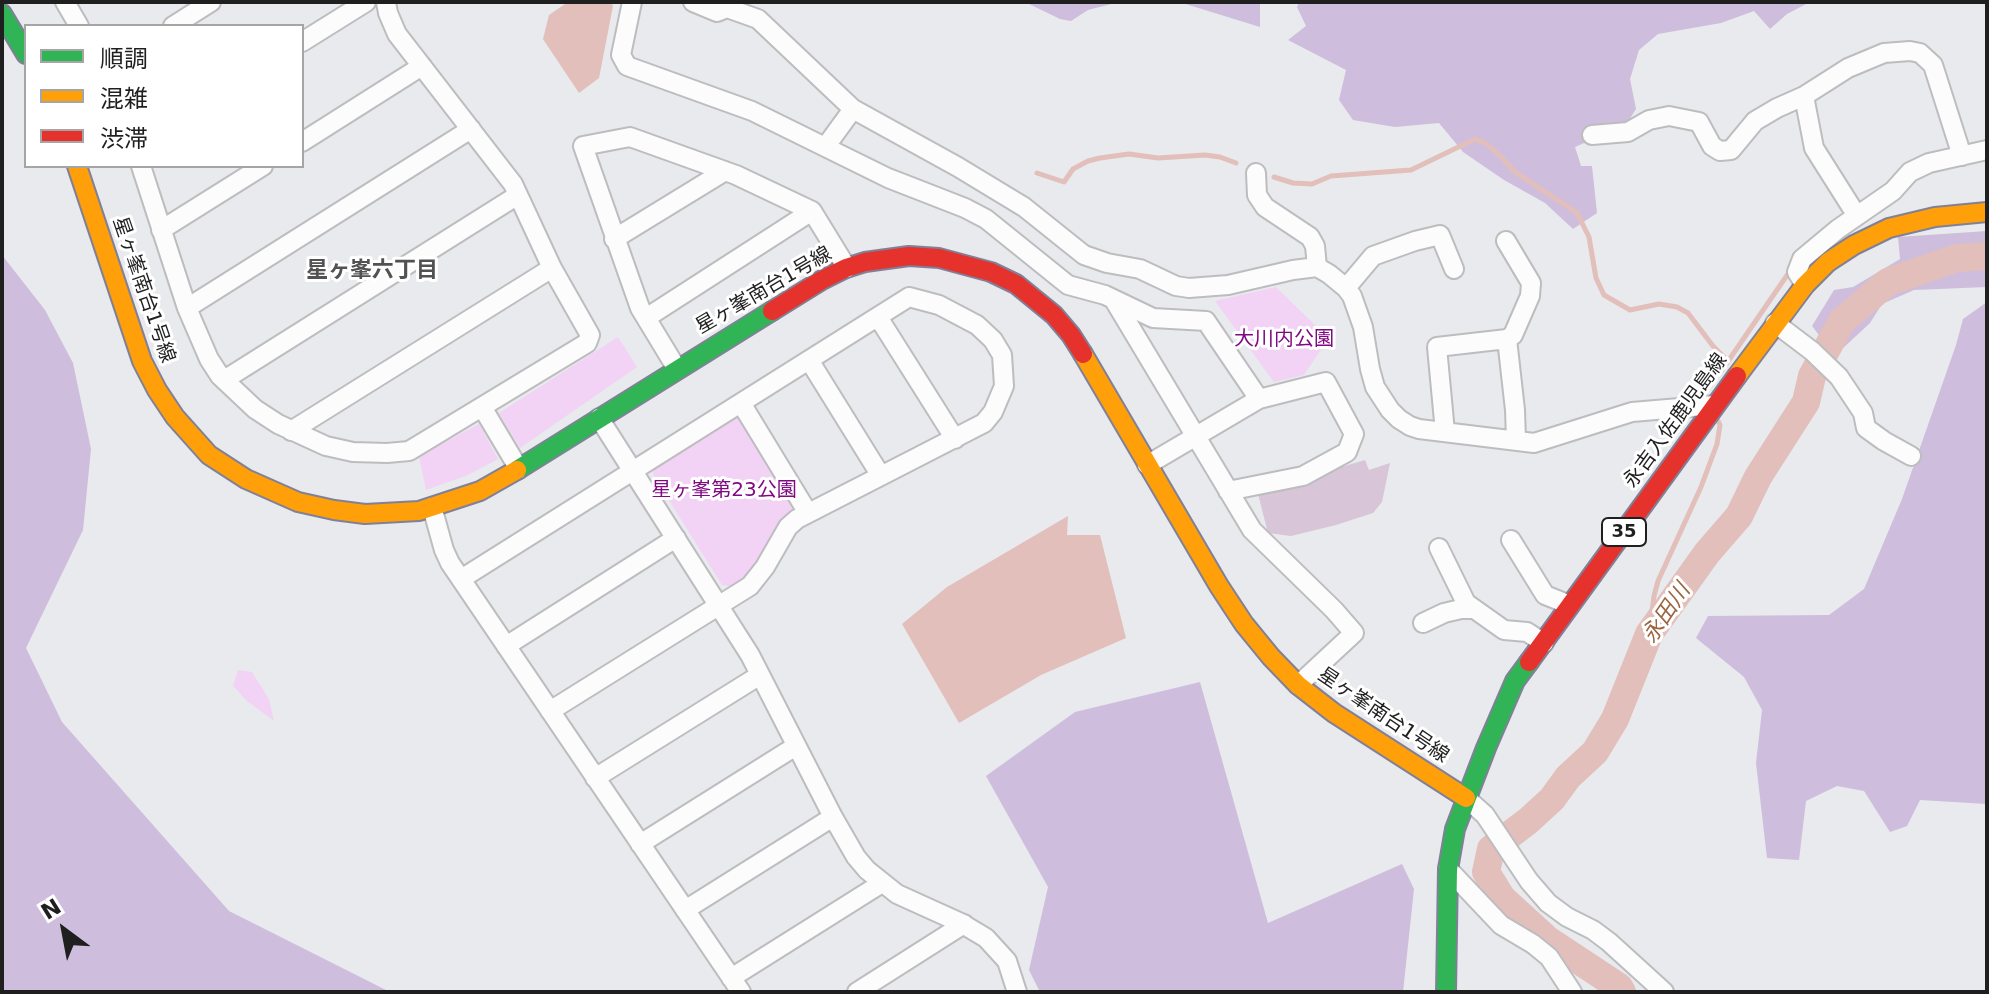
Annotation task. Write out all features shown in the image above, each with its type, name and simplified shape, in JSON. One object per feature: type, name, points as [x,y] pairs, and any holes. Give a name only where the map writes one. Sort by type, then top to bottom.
[{"type":"street","points":[[65,2],[78,24]]},
{"type":"street","points":[[176,24],[211,2]]},
{"type":"street","points":[[304,41],[366,2]]},
{"type":"street","points":[[142,168],[187,308],[209,359],[224,380],[255,409],[291,431],[326,446],[353,452],[409,451],[587,343],[590,335],[552,268],[518,195],[502,168],[397,34],[386,2]]},
{"type":"street","points":[[632,2],[621,55],[627,66],[752,111],[888,178],[965,208],[986,219],[1068,285],[1105,295],[1153,318],[1206,321],[1259,399]]},
{"type":"street","points":[[693,2],[717,12],[727,8],[758,19],[853,109],[1024,207],[1084,255],[1140,269],[1176,286],[1189,288],[1228,285],[1317,267],[1329,274],[1352,296],[1363,327],[1375,387],[1390,410],[1410,426],[1534,443],[1632,412],[1715,405]]},
{"type":"street","points":[[2,14],[24,51]]},
{"type":"street","points":[[1592,135],[1628,132],[1649,120],[1669,116],[1699,122],[1712,146],[1720,151],[1731,150],[1755,121],[1804,96],[1848,68],[1884,53],[1910,51],[1920,53],[1933,65],[1962,156]]},
{"type":"street","points":[[304,141],[422,66]]},
{"type":"street","points":[[1804,96],[1814,148],[1857,216]]},
{"type":"street","points":[[826,146],[853,109]]},
{"type":"street","points":[[187,308],[471,129]]},
{"type":"street","points":[[677,369],[640,308],[583,146],[630,137],[725,171],[812,211],[847,268]]},
{"type":"street","points":[[1805,285],[1797,272],[1802,259],[1838,229],[1893,191],[1910,172],[1929,163],[1987,150]]},
{"type":"street","name":"星ヶ峯南台1号線","points":[[78,168],[142,361],[175,417],[209,455],[246,479],[298,502],[365,514],[419,511],[480,491],[822,280],[847,268],[865,262],[909,256],[939,258],[991,272],[1016,284],[1054,315],[1071,335],[1203,560],[1244,624],[1271,657],[1298,685],[1334,713],[1466,798]]},
{"type":"street","points":[[161,230],[260,168]]},
{"type":"street","points":[[614,239],[725,171]]},
{"type":"street","points":[[1256,173],[1257,195],[1265,207],[1310,237],[1315,246],[1317,267]]},
{"type":"street","points":[[224,380],[518,195]]},
{"type":"street","points":[[646,318],[812,211]]},
{"type":"street","name":"永吉入佐鹿児島線","points":[[1446,992],[1448,869],[1455,829],[1515,681],[1775,323],[1828,262],[1889,228],[1935,217],[1987,212]]},
{"type":"street","points":[[1346,288],[1373,256],[1440,235],[1454,269]]},
{"type":"street","points":[[1445,432],[1437,347],[1507,339],[1513,335],[1530,296],[1531,283],[1506,241]]},
{"type":"street","points":[[291,431],[552,268]]},
{"type":"street","points":[[461,579],[909,297],[939,305],[977,325],[993,340],[1002,355],[1004,386],[993,412],[984,423],[797,519],[788,527],[750,586],[550,711]]},
{"type":"street","points":[[1114,300],[1258,538],[1354,633],[1298,685]]},
{"type":"street","points":[[878,317],[955,439]]},
{"type":"street","points":[[1775,323],[1812,351],[1839,377],[1863,413],[1866,428],[1911,456]]},
{"type":"street","points":[[1507,339],[1516,440]]},
{"type":"street","points":[[809,360],[881,476]]},
{"type":"street","points":[[1147,465],[1259,399],[1326,382],[1354,434],[1347,452],[1303,476],[1228,491]]},
{"type":"street","points":[[741,403],[808,513]]},
{"type":"street","points":[[482,407],[519,469]]},
{"type":"street","points":[[599,418],[750,655],[856,857],[897,894],[964,924],[986,938],[1007,961],[1016,992]]},
{"type":"street","points":[[432,507],[444,550],[461,579],[736,985],[882,883]]},
{"type":"street","points":[[506,646],[676,538]]},
{"type":"street","points":[[1511,540],[1545,595],[1570,605]]},
{"type":"street","points":[[1439,548],[1466,603],[1504,630],[1527,632],[1544,643]]},
{"type":"street","points":[[1423,623],[1444,613],[1473,609]]},
{"type":"street","points":[[595,778],[760,675]]},
{"type":"street","points":[[640,844],[796,746]]},
{"type":"street","points":[[1466,798],[1485,815],[1529,881],[1548,903],[1609,942],[1664,992]]},
{"type":"street","points":[[685,910],[833,817]]},
{"type":"street","points":[[1448,869],[1501,925],[1549,957],[1572,992]]},
{"type":"street","points":[[857,992],[964,924]]},
{"type":"shaded area","points":[[568,2],[611,2],[613,6],[599,78],[579,93],[543,39],[549,15]]},
{"type":"shaded area","points":[[1025,2],[1119,2],[1088,10],[1071,21]]},
{"type":"shaded area","points":[[1179,2],[1260,2],[1260,27]]},
{"type":"shaded area","points":[[1299,2],[1810,2],[1787,14],[1770,29],[1754,11],[1721,23],[1658,34],[1639,50],[1630,79],[1636,109],[1629,120],[1575,147],[1581,166],[1592,166],[1597,213],[1573,229],[1545,203],[1463,152],[1439,123],[1395,127],[1353,120],[1339,100],[1346,70],[1288,40],[1306,26],[1297,7]]},
{"type":"shaded area","points":[[1987,231],[1987,287],[1914,290],[1882,304],[1870,323],[1841,350],[1828,347],[1812,326],[1834,290],[1853,287],[1900,259],[1898,237]]},
{"type":"shaded area","points":[[2,255],[45,310],[73,363],[91,449],[83,530],[26,648],[62,722],[229,911],[390,992],[2,992]]},
{"type":"shaded area","points":[[1987,302],[1987,804],[1920,800],[1907,826],[1890,832],[1864,791],[1837,786],[1806,801],[1799,860],[1767,858],[1756,763],[1762,710],[1744,677],[1696,638],[1708,616],[1829,615],[1864,589],[1902,499],[1963,319]]},
{"type":"shaded area","points":[[1365,460],[1369,470],[1390,463],[1382,502],[1373,513],[1291,536],[1268,533],[1258,494],[1297,487],[1338,468]]},
{"type":"shaded area","points":[[1068,516],[1067,535],[1100,535],[1126,638],[1041,675],[959,723],[902,624],[947,587]]},
{"type":"shaded area","points":[[1200,682],[1268,923],[1402,864],[1414,889],[1403,992],[1040,992],[1029,970],[1048,887],[986,776],[1075,712]]},
{"type":"green space","name":"大川内公園","points":[[1276,287],[1320,330],[1322,348],[1304,375],[1274,382],[1215,301]]},
{"type":"green space","points":[[618,337],[637,367],[520,448],[499,413]]},
{"type":"green space","name":"星ヶ峯第23公園","points":[[731,416],[740,419],[795,506],[794,513],[782,521],[746,578],[733,587],[722,585],[653,475],[654,467]]},
{"type":"green space","points":[[479,424],[498,459],[468,475],[426,490],[419,456]]},
{"type":"green space","points":[[238,670],[252,672],[269,699],[274,721],[233,686]]},
{"type":"waterway","points":[[1274,177],[1293,183],[1312,184],[1331,176],[1411,170],[1475,139],[1487,144],[1515,172],[1577,213],[1589,237],[1596,278],[1604,295],[1630,310],[1659,304],[1677,307],[1688,313],[1728,361]]},
{"type":"waterway","points":[[1037,173],[1064,182],[1073,169],[1088,161],[1129,154],[1158,158],[1205,155],[1236,163]]},
{"type":"waterway","name":"永田川","points":[[1622,992],[1548,940],[1502,898],[1486,872],[1491,849],[1552,799],[1568,777],[1595,752],[1615,719],[1649,634],[1707,553],[1739,516],[1758,477],[1806,402],[1812,376],[1842,321],[1888,282],[1957,258],[1987,256]]},
{"type":"waterway","points":[[1720,373],[1792,268]]},
{"type":"waterway","points":[[1649,634],[1658,581],[1701,487],[1717,444],[1718,421]]},
{"type":"traffic: fast","points":[[2,14],[24,51]]},
{"type":"traffic: fast","points":[[517,470],[772,311]]},
{"type":"traffic: fast","points":[[1446,992],[1448,869],[1455,829],[1515,681],[1529,662]]},
{"type":"traffic: slow","points":[[78,168],[142,361],[175,417],[209,455],[246,479],[298,502],[365,514],[419,511],[480,491],[517,470]]},
{"type":"traffic: slow","points":[[1737,376],[1805,285],[1828,262],[1889,228],[1935,217],[1987,212]]},
{"type":"traffic: slow","points":[[1083,354],[1219,586],[1271,657],[1298,685],[1334,713],[1466,798]]},
{"type":"traffic: jam","points":[[772,311],[846,268],[909,256],[939,258],[991,272],[1016,284],[1054,315],[1083,354]]},
{"type":"traffic: jam","points":[[1529,662],[1737,376]]},
{"type":"district","name":"星ヶ峯六丁目","points":[[372,271]]}]
